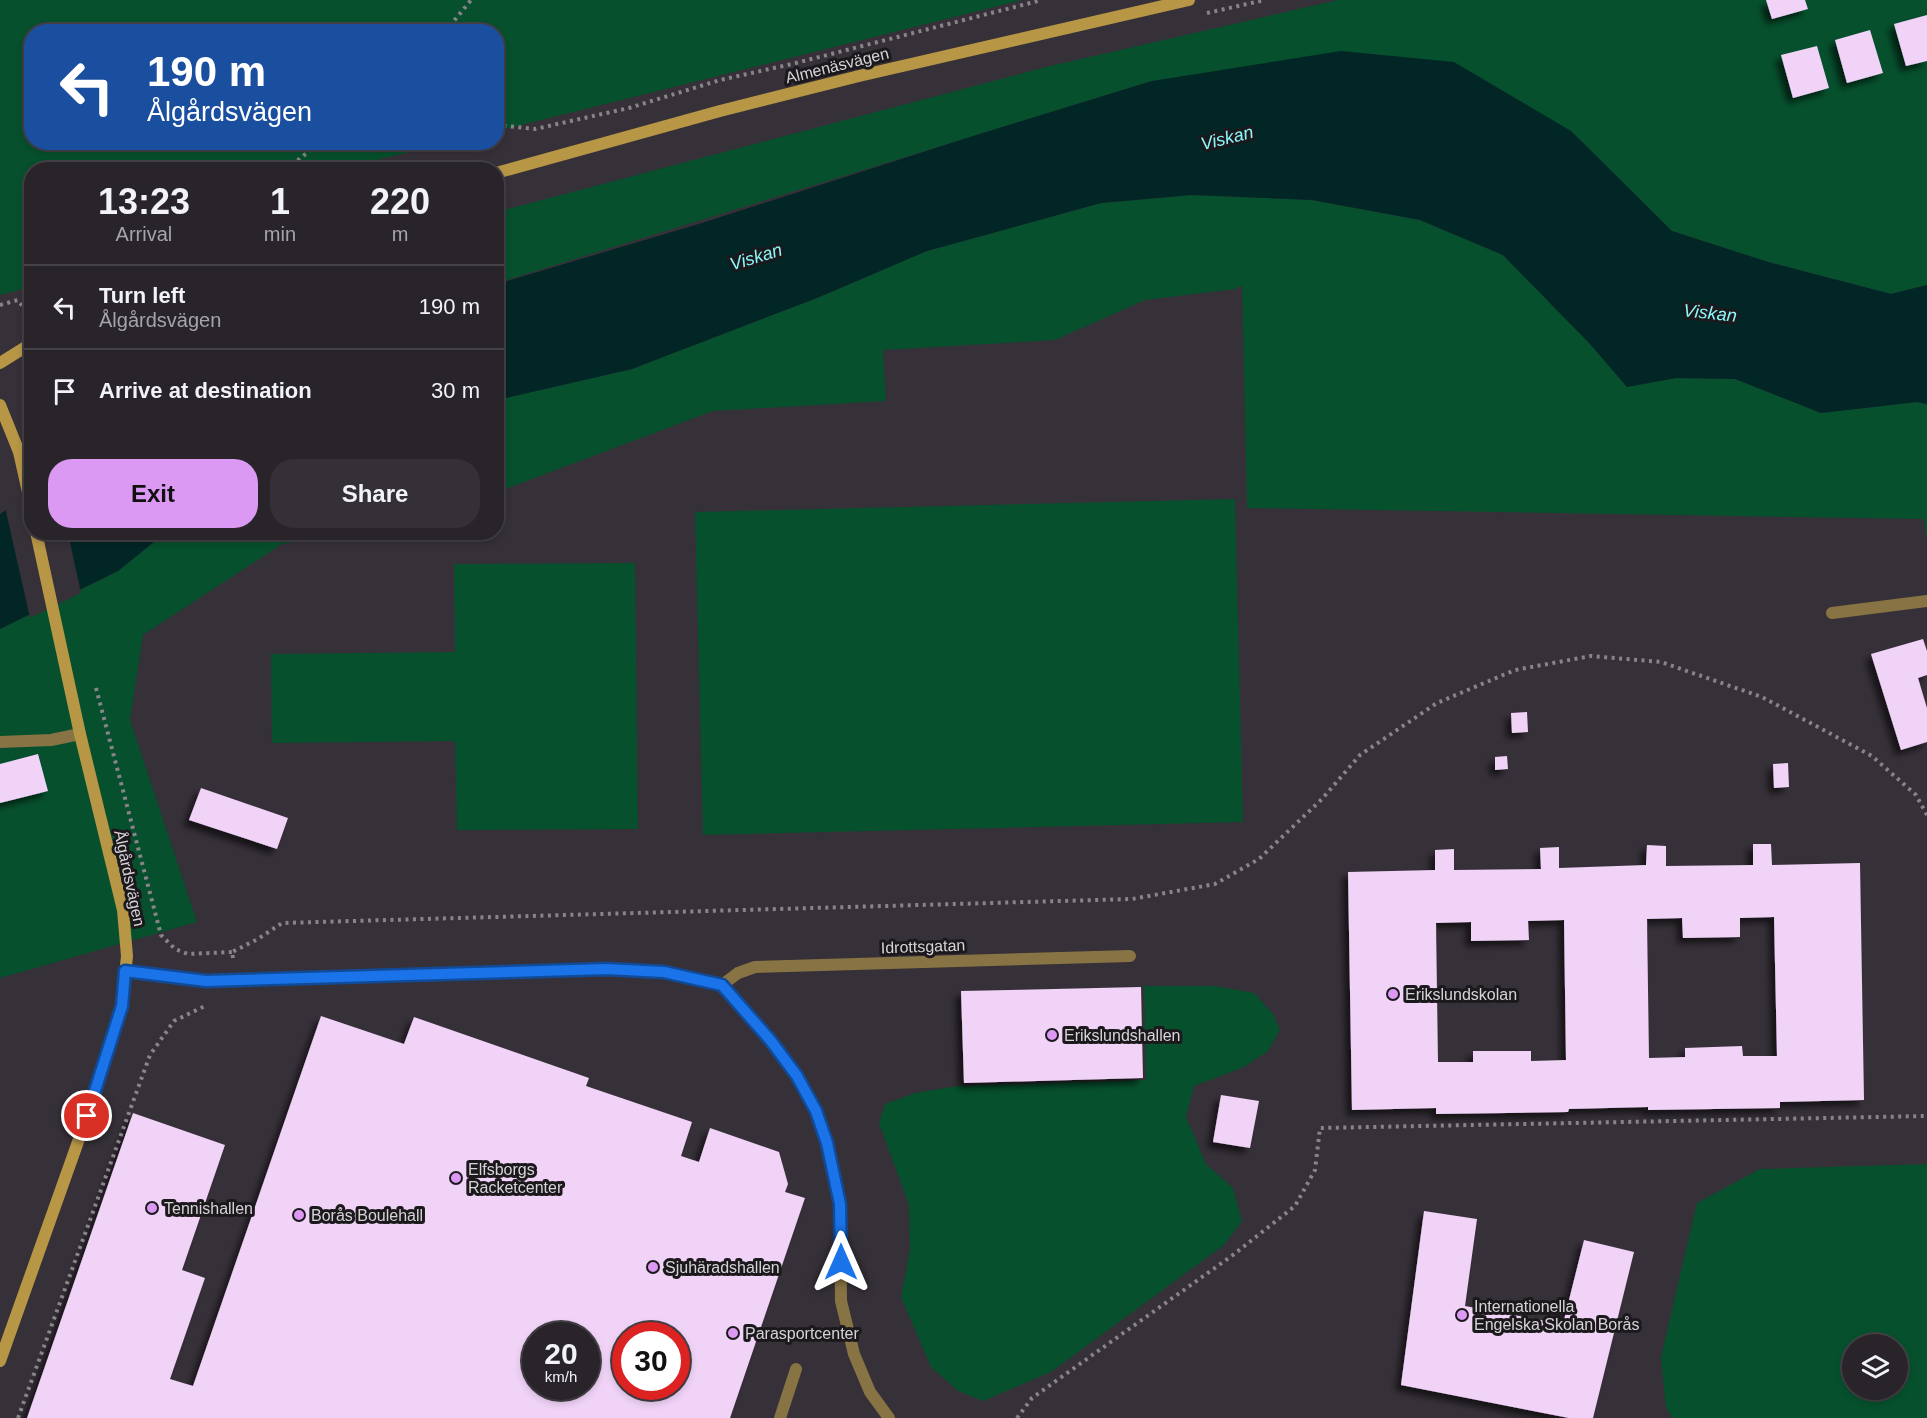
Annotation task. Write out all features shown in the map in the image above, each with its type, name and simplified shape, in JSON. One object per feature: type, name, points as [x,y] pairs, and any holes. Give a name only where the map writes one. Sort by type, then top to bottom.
[{"type":"street","name":"Almenäsvägen","points":[[504,171],[720,111],[859,76],[1189,0]]},
{"type":"street","points":[[0,363],[24,348]]},
{"type":"street","points":[[0,405],[19,452],[24,474]]},
{"type":"street","name":"Ålgårdsvägen","points":[[0,1361],[95,1094],[122,1006],[127,956],[123,910],[80,734],[38,540]]},
{"type":"street","points":[[1832,613],[1927,601]]},
{"type":"street","points":[[0,742],[51,740],[80,734]]},
{"type":"street","name":"Idrottsgatan","points":[[722,985],[738,973],[755,967],[1130,956]]},
{"type":"street","points":[[125,971],[206,981],[235,981],[606,969],[664,972],[722,985],[771,1041],[797,1076],[816,1111],[827,1143],[840,1204],[841,1301],[854,1354],[870,1392],[889,1418]]},
{"type":"street","points":[[780,1418],[796,1369]]},
{"type":"path","points":[[454,24],[471,0]]},
{"type":"path","points":[[504,125],[535,129],[617,111],[720,80],[792,64],[1042,0]]},
{"type":"path","points":[[296,162],[310,150]]},
{"type":"path","points":[[0,305],[18,300],[24,308]]},
{"type":"path","points":[[94,680],[161,935],[176,949],[188,954],[232,952],[282,923],[1132,899],[1215,884],[1259,859],[1322,800],[1360,755],[1437,703],[1515,670],[1592,656],[1661,662],[1761,697],[1872,756],[1916,795],[1927,815]]},
{"type":"path","points":[[232,952],[235,981]]},
{"type":"path","points":[[18,1418],[150,1054],[174,1021],[207,1005],[217,1004]]},
{"type":"path","points":[[1017,1418],[1032,1398],[1233,1255],[1295,1206],[1315,1170],[1320,1128],[1927,1116]]},
{"type":"green space","points":[[0,0],[1022,0],[504,129],[504,24],[24,24],[24,150],[418,150],[367,162],[24,162],[24,289],[0,295]]},
{"type":"green space","points":[[1338,0],[1927,0],[1927,285],[1891,294],[1768,262],[1672,231],[1571,131],[1152,81],[504,281],[504,210],[1046,67]]},
{"type":"green space","points":[[1192,195],[1312,200],[1420,220],[1503,255],[1590,344],[1627,387],[1676,378],[1735,379],[1821,413],[1917,402],[1927,404],[1927,542],[1924,519],[1247,508],[1242,285],[1236,289],[1145,300],[1055,340],[883,350],[886,401],[713,411],[504,489],[504,398],[632,369],[817,298],[927,251],[1101,203]]},
{"type":"green space","points":[[1235,499],[1243,822],[703,835],[695,512]]},
{"type":"green space","points":[[156,540],[306,540],[282,544],[143,635],[130,720],[197,922],[0,978],[0,629],[118,571]]},
{"type":"green space","points":[[635,563],[638,829],[457,830],[455,741],[272,743],[271,654],[455,652],[454,564]]},
{"type":"green space","points":[[1144,986],[1215,986],[1254,993],[1273,1014],[1280,1030],[1268,1051],[1244,1067],[1194,1086],[1186,1117],[1206,1164],[1233,1188],[1242,1221],[1224,1245],[1051,1372],[983,1401],[958,1391],[931,1367],[901,1297],[910,1249],[909,1205],[879,1123],[885,1104],[915,1093],[958,1086],[1146,1080]]},
{"type":"green space","points":[[1927,1164],[1927,1418],[1672,1418],[1666,1407],[1661,1357],[1697,1203],[1760,1169]]},
{"type":"water","name":"Viskan","points":[[1341,51],[1454,62],[1571,131],[1672,231],[1768,262],[1891,294],[1927,285],[1927,404],[1917,402],[1821,413],[1735,379],[1676,378],[1627,387],[1590,344],[1503,255],[1420,220],[1312,200],[1192,195],[1101,203],[927,251],[817,298],[632,369],[504,398],[504,282],[702,223],[1152,81]]},
{"type":"water","points":[[24,499],[24,540],[156,540],[118,571],[0,629],[0,514]]},
{"type":"pier","points":[[24,496],[24,540],[70,540],[81,593],[30,618],[5,507]]},
{"type":"building","points":[[1766,0],[1805,0],[1808,9],[1772,19]]},
{"type":"building","points":[[1927,15],[1927,61],[1906,66],[1894,24]]},
{"type":"building","points":[[1870,30],[1883,73],[1847,83],[1835,40]]},
{"type":"building","points":[[1817,46],[1829,88],[1793,98],[1781,55]]},
{"type":"building","points":[[1923,639],[1927,651],[1927,675],[1918,678],[1927,708],[1927,742],[1901,750],[1871,654]]},
{"type":"building","points":[[1527,712],[1528,732],[1512,733],[1511,713]]},
{"type":"building","points":[[38,754],[48,791],[0,803],[0,764]]},
{"type":"building","points":[[1507,756],[1508,769],[1495,770],[1495,757]]},
{"type":"building","points":[[1788,763],[1789,787],[1774,788],[1773,764]]},
{"type":"building","points":[[201,788],[288,818],[277,849],[189,820]]},
{"type":"building","name":"Erikslundskolan","points":[[1753,844],[1771,844],[1772,865],[1860,863],[1864,1100],[1780,1102],[1780,1108],[1648,1110],[1648,1107],[1569,1109],[1568,1112],[1436,1114],[1436,1108],[1352,1110],[1348,872],[1435,870],[1435,850],[1454,849],[1454,870],[1541,869],[1540,848],[1559,847],[1559,868],[1646,865],[1647,845],[1666,846],[1666,866],[1753,865]],"holes":[[[1774,917],[1777,1056],[1743,1056],[1742,1046],[1685,1048],[1685,1057],[1649,1058],[1647,919],[1682,918],[1683,938],[1740,937],[1740,918]],[[1564,920],[1566,1060],[1531,1061],[1531,1051],[1473,1051],[1473,1062],[1438,1062],[1436,923],[1471,922],[1471,941],[1529,940],[1528,921]]]},
{"type":"building","name":"Erikslundshallen","points":[[1141,987],[1143,1078],[964,1083],[961,991]]},
{"type":"building","points":[[321,1016],[404,1044],[414,1017],[589,1078],[586,1086],[692,1122],[681,1156],[699,1162],[710,1128],[779,1152],[788,1184],[785,1192],[805,1198],[730,1418],[27,1418],[133,1113],[225,1145],[182,1270],[205,1278],[170,1379],[193,1386]]},
{"type":"building","points":[[1221,1095],[1259,1101],[1250,1148],[1213,1142]]},
{"type":"building","name":"Internationella Engelska Skolan Borås","points":[[1424,1211],[1477,1219],[1465,1306],[1563,1324],[1584,1240],[1634,1252],[1593,1418],[1569,1418],[1401,1385]]},
{"type":"place","name":"Erikslundskolan","points":[[1393,994]]},
{"type":"place","name":"Erikslundshallen","points":[[1052,1035]]},
{"type":"place","name":"Elfsborgs Racketcenter","points":[[456,1178]]},
{"type":"place","name":"Tennishallen","points":[[152,1208]]},
{"type":"place","name":"Borås Boulehall","points":[[299,1215]]},
{"type":"place","name":"Sjuhäradshallen","points":[[653,1267]]},
{"type":"place","name":"Internationella Engelska Skolan Borås","points":[[1462,1315]]},
{"type":"place","name":"Parasportcenter","points":[[733,1333]]},
{"type":"route","points":[[87,1116],[122,1006],[125,971],[206,981],[606,969],[664,972],[722,985],[771,1041],[797,1076],[816,1111],[827,1143],[840,1204],[841,1262]]}]
